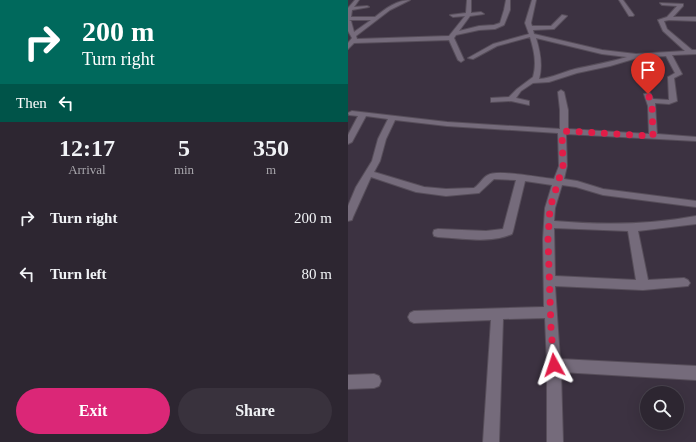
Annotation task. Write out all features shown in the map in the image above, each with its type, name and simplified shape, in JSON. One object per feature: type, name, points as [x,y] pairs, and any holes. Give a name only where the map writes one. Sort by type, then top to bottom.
[{"type":"street","points":[[353,38],[348,19],[349,9],[357,0]]},
{"type":"street","points":[[348,47],[353,38],[375,19],[388,9],[408,0]]},
{"type":"street","points":[[452,36],[468,15],[469,0]]},
{"type":"street","points":[[353,38],[452,36],[479,28],[496,27],[502,24],[507,10],[508,0]]},
{"type":"street","points":[[511,99],[519,90],[536,78],[538,70],[537,51],[530,32],[529,17],[534,0]]},
{"type":"street","points":[[621,0],[631,15]]},
{"type":"street","points":[[666,3],[681,5],[669,18]]},
{"type":"street","points":[[349,9],[367,7]]},
{"type":"street","points":[[453,15],[481,14]]},
{"type":"street","points":[[471,58],[495,45],[530,32],[552,28],[564,16]]},
{"type":"street","points":[[693,52],[665,30],[661,20],[669,18],[696,19]]},
{"type":"street","points":[[348,19],[375,19]]},
{"type":"street","points":[[530,32],[602,52],[636,56],[693,52]]},
{"type":"street","points":[[452,36],[461,60]]},
{"type":"street","points":[[653,136],[652,106],[649,98],[670,102],[673,100],[671,77],[679,74],[668,53]]},
{"type":"street","points":[[533,81],[549,80],[576,71],[608,65],[636,56]]},
{"type":"street","points":[[555,442],[554,365],[550,312],[549,224],[550,208],[563,166],[562,134],[564,131],[564,110],[561,92]]},
{"type":"street","points":[[494,100],[511,99],[526,103]]},
{"type":"street","points":[[352,113],[502,128],[552,129],[696,139]]},
{"type":"street","points":[[348,142],[363,114]]},
{"type":"street","points":[[348,217],[361,187],[376,161],[382,139],[392,118]]},
{"type":"street","points":[[368,174],[376,174],[416,189],[443,193],[476,191],[481,189],[488,178],[492,176],[577,184],[603,192],[696,204]]},
{"type":"street","points":[[438,233],[492,235],[506,233],[508,231],[514,204],[520,192],[521,178]]},
{"type":"street","points":[[549,224],[587,228],[632,228],[696,220]]},
{"type":"street","points":[[632,228],[643,285]]},
{"type":"street","points":[[550,281],[643,285],[684,283]]},
{"type":"street","points":[[414,317],[550,312]]},
{"type":"street","points":[[491,442],[497,314]]},
{"type":"street","points":[[554,365],[696,374]]},
{"type":"street","points":[[348,382],[374,381]]},
{"type":"route","points":[[554,365],[551,328],[548,239],[550,208],[563,166],[562,134],[564,131],[653,136],[652,106],[648,94]]}]
